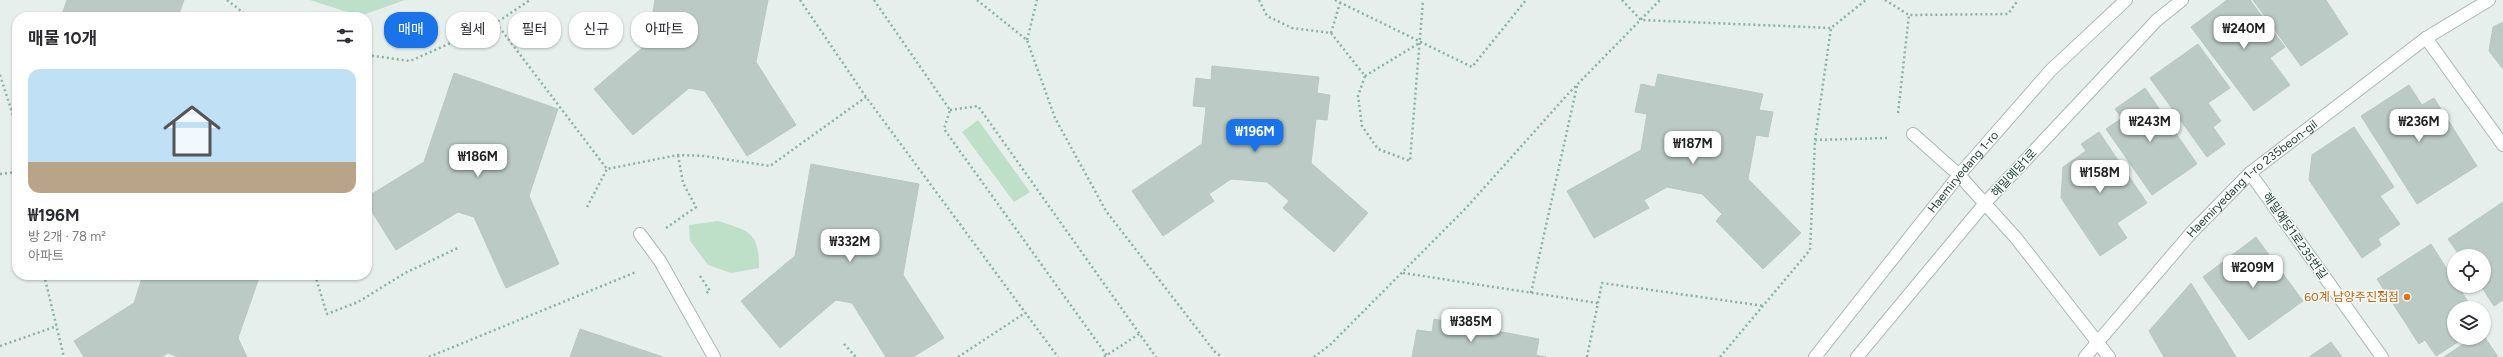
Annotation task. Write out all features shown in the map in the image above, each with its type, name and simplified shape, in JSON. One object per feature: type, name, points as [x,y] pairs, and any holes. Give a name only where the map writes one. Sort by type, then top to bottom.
[{"type":"street","name":"Haemiryedang 1-ro","points":[[1815,357],[1959,175],[2051,70],[2126,0]]},
{"type":"street","name":"해밀예당1로","points":[[1857,357],[1986,202],[2157,20],[2182,0]]},
{"type":"street","name":"Haemiryedang 1-ro 235beon-gil","points":[[2085,357],[2097,341],[2192,232],[2250,173],[2426,38],[2489,0]]},
{"type":"street","points":[[2426,38],[2503,145]]},
{"type":"street","points":[[1913,134],[1959,175],[1986,202],[2109,357]]},
{"type":"street","name":"해밀예당1로235번길","points":[[2250,173],[2382,357]]},
{"type":"street","points":[[640,234],[660,261],[714,357]]},
{"type":"path","points":[[227,0],[243,12]]},
{"type":"path","points":[[500,20],[530,0]]},
{"type":"path","points":[[800,0],[866,97],[1058,357]]},
{"type":"path","points":[[874,0],[950,110]]},
{"type":"path","points":[[977,0],[1027,40],[1055,118],[1106,211],[1215,352],[1222,357]]},
{"type":"path","points":[[1027,40],[1037,0]]},
{"type":"path","points":[[1260,0],[1267,16],[1292,28],[1331,33],[1365,76]]},
{"type":"path","points":[[1335,0],[1472,67],[1526,0]]},
{"type":"path","points":[[1421,42],[1365,76],[1358,96],[1362,126],[1378,149],[1410,161],[1421,42],[1423,0]]},
{"type":"path","points":[[1622,0],[1641,20],[1831,28],[1866,0]]},
{"type":"path","points":[[1314,357],[1331,344],[1466,208],[1577,86],[1660,0]]},
{"type":"path","points":[[1885,0],[1909,15],[2008,14],[2018,0]]},
{"type":"path","points":[[1331,33],[1340,3]]},
{"type":"path","points":[[1898,115],[1909,15]]},
{"type":"path","points":[[500,28],[607,169]]},
{"type":"path","points":[[1720,357],[1810,250],[1815,140],[1831,28]]},
{"type":"path","points":[[372,56],[410,60],[446,45]]},
{"type":"path","points":[[0,75],[12,112]]},
{"type":"path","points":[[1531,293],[1577,86]]},
{"type":"path","points":[[607,169],[678,155],[704,156],[770,166],[866,97]]},
{"type":"path","points":[[950,110],[978,106],[1156,357]]},
{"type":"path","points":[[950,110],[944,129],[1107,356],[1139,334]]},
{"type":"path","points":[[1815,140],[1896,138]]},
{"type":"path","points":[[666,227],[696,207],[683,183],[678,155]]},
{"type":"path","points":[[587,207],[607,169]]},
{"type":"path","points":[[0,174],[12,173]]},
{"type":"path","points":[[317,280],[327,314],[358,302],[405,274],[460,247]]},
{"type":"path","points":[[429,357],[660,261]]},
{"type":"path","points":[[1402,273],[1598,303]]},
{"type":"path","points":[[45,280],[64,357]]},
{"type":"path","points":[[1587,357],[1602,282],[1764,306]]},
{"type":"path","points":[[958,357],[1025,313]]},
{"type":"path","points":[[0,346],[57,326]]},
{"type":"path","points":[[844,344],[856,357]]},
{"type":"green space","points":[[310,0],[405,0],[371,12],[348,12]]},
{"type":"green space","points":[[978,120],[1030,192],[1014,202],[962,132]]},
{"type":"green space","points":[[718,221],[737,227],[750,234],[757,246],[759,268],[731,273],[708,265],[690,241],[689,225]]},
{"type":"building","points":[[67,0],[184,0],[180,12],[63,12]]},
{"type":"building","points":[[655,0],[768,0],[756,62],[796,125],[747,156],[705,91],[689,88],[633,135],[594,89],[642,48],[698,48],[698,12],[653,12]]},
{"type":"building","points":[[2227,0],[2250,0],[2285,47],[2270,58],[2290,85],[2254,111],[2191,27]]},
{"type":"building","points":[[2253,0],[2326,0],[2348,34],[2301,66]]},
{"type":"building","points":[[2503,22],[2503,69],[2489,51],[2493,27]]},
{"type":"building","points":[[2198,44],[2230,88],[2208,103],[2221,121],[2213,127],[2225,144],[2207,157],[2150,78]]},
{"type":"building","points":[[1212,66],[1319,77],[1317,93],[1330,95],[1327,120],[1316,119],[1311,163],[1368,213],[1334,252],[1283,208],[1289,201],[1267,182],[1231,179],[1209,194],[1214,201],[1163,236],[1132,191],[1202,144],[1206,107],[1193,106],[1196,78],[1211,80]]},
{"type":"building","points":[[454,73],[558,109],[529,196],[559,264],[506,288],[474,217],[458,212],[396,250],[372,212],[372,194],[424,162]]},
{"type":"building","points":[[1658,74],[1763,94],[1759,110],[1773,112],[1768,137],[1756,135],[1748,179],[1801,233],[1763,269],[1716,221],[1722,214],[1702,194],[1667,187],[1644,200],[1649,208],[1594,238],[1567,191],[1641,150],[1647,114],[1635,112],[1641,84],[1655,87]]},
{"type":"building","points":[[2409,85],[2422,105],[2434,98],[2477,166],[2417,204],[2361,116]]},
{"type":"building","points":[[2145,88],[2197,164],[2152,195],[2106,129],[2122,118],[2115,109]]},
{"type":"building","points":[[2354,127],[2394,187],[2380,196],[2400,224],[2378,239],[2381,245],[2362,258],[2309,180],[2312,155]]},
{"type":"building","points":[[2099,132],[2147,203],[2117,223],[2127,238],[2100,256],[2061,198],[2063,167],[2086,151],[2081,144]]},
{"type":"building","points":[[811,164],[919,184],[903,275],[944,338],[913,357],[886,357],[852,303],[836,300],[780,348],[741,301],[795,256]]},
{"type":"building","points":[[2503,202],[2503,300],[2494,306],[2486,293],[2491,293],[2491,249],[2455,249],[2448,239]]},
{"type":"building","points":[[2256,237],[2303,301],[2249,340],[2203,277]]},
{"type":"building","points":[[2431,244],[2447,269],[2447,293],[2462,293],[2468,301],[2447,301],[2447,345],[2453,345],[2436,356],[2425,340],[2419,344],[2377,279]]},
{"type":"building","points":[[141,280],[258,280],[238,338],[247,357],[178,357],[168,353],[162,357],[84,357],[74,341],[134,303]]},
{"type":"building","points":[[2191,283],[2236,357],[2164,357],[2149,331]]},
{"type":"building","points":[[1434,319],[1539,339],[1536,355],[1546,357],[1412,357],[1417,330],[1432,332]]},
{"type":"building","points":[[580,329],[663,357],[570,357]]},
{"type":"building","points":[[2331,342],[2342,357],[2309,357]]},
{"type":"building","points":[[2462,345],[2490,345],[2498,357],[2444,357]]},
{"type":"place","name":"60계 남양주진접점","points":[[2407,297]]}]
